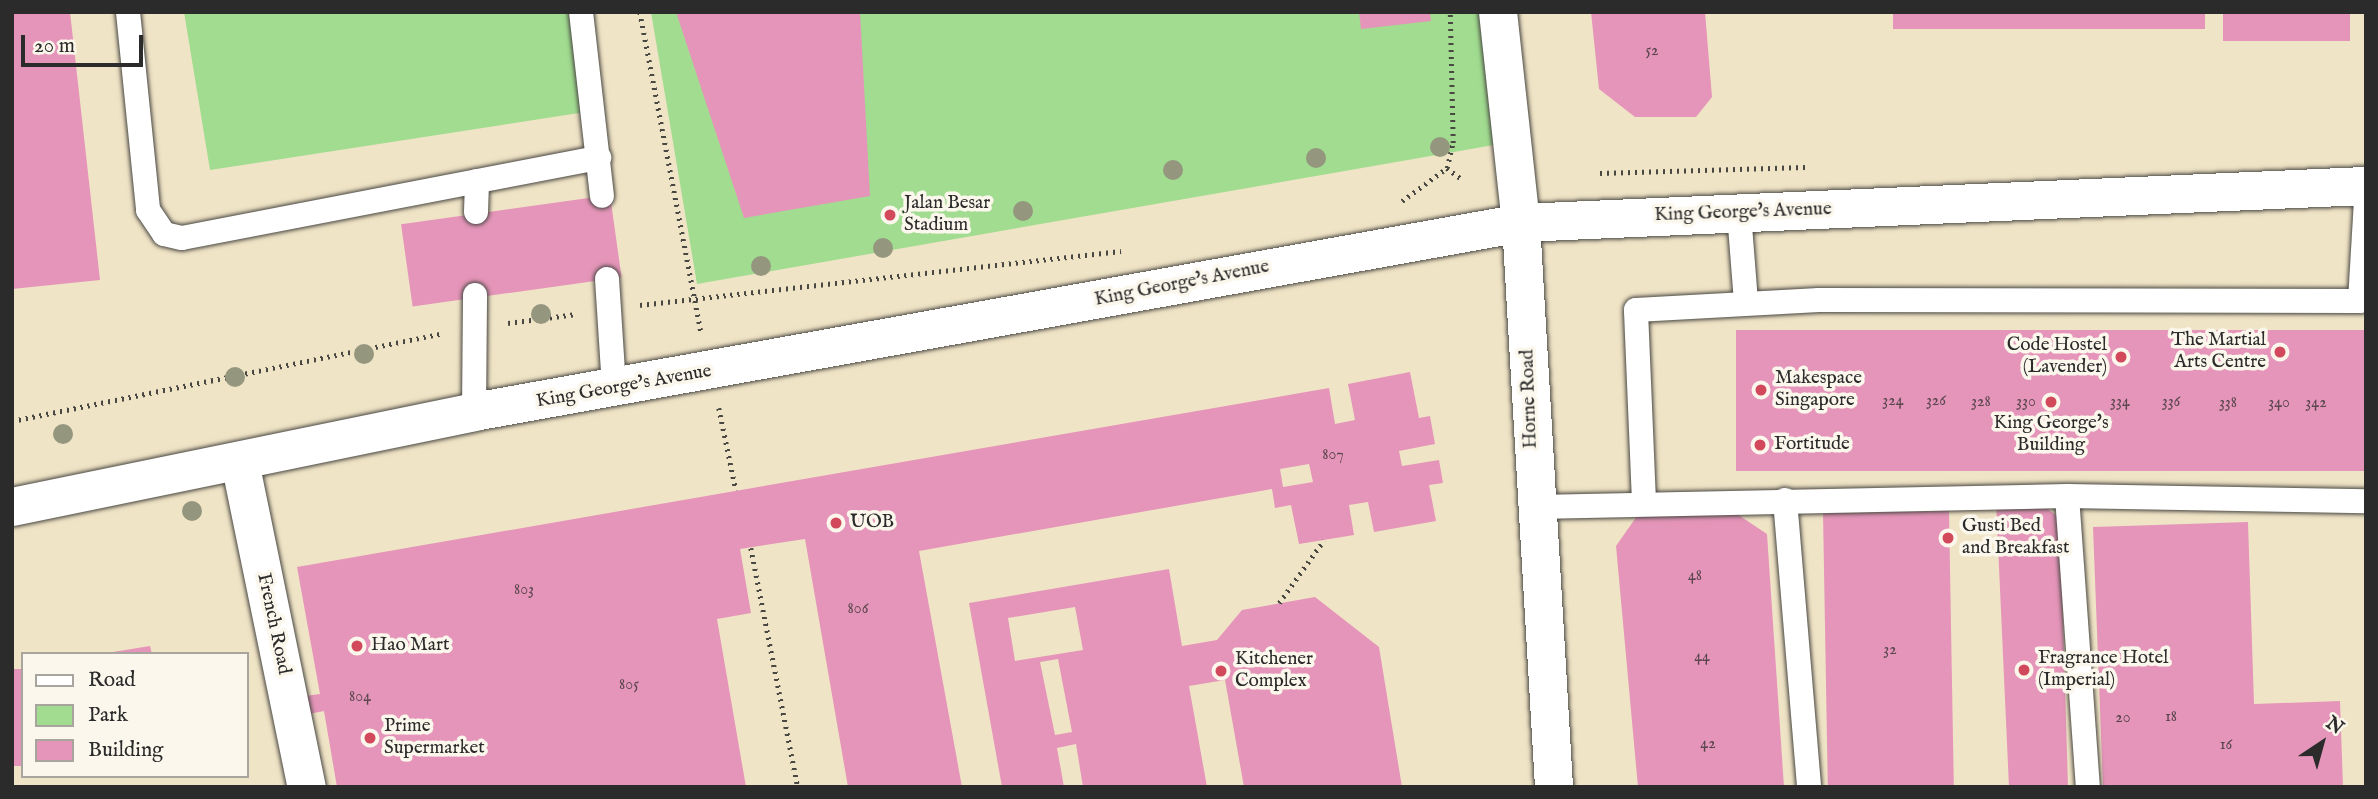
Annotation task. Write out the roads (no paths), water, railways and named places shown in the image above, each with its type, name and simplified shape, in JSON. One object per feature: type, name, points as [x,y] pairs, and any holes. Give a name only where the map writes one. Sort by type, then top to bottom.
[{"type":"street","name":"Horne Road","points":[[1498,12],[1521,223],[1555,787]]},
{"type":"street","name":"King George's Avenue","points":[[12,507],[474,412],[712,372],[1521,223],[2366,186]]},
{"type":"street","name":"French Road","points":[[240,462],[307,787]]},
{"type":"lane","points":[[128,12],[148,210],[164,234],[182,237],[599,158]]},
{"type":"lane","points":[[581,12],[602,196]]},
{"type":"lane","points":[[476,212],[477,181]]},
{"type":"lane","points":[[1644,502],[1636,310],[1746,302],[2360,301],[2366,201]]},
{"type":"lane","points":[[1739,213],[1746,302]]},
{"type":"lane","points":[[607,279],[614,388]]},
{"type":"lane","points":[[474,412],[475,295]]},
{"type":"lane","points":[[1536,506],[2067,496],[2366,501]]},
{"type":"lane","points":[[2067,496],[2088,787]]},
{"type":"lane","points":[[1785,500],[1809,787]]},
{"type":"place","name":"Jalan Besar Stadium","points":[[890,215]]},
{"type":"place","name":"The Martial Arts Centre","points":[[2280,352]]},
{"type":"place","name":"Code Hostel (Lavender)","points":[[2121,357]]},
{"type":"place","name":"Makespace Singapore","points":[[1761,390]]},
{"type":"place","name":"King George's Building","points":[[2051,402]]},
{"type":"place","name":"Fortitude","points":[[1760,445]]},
{"type":"place","name":"UOB","points":[[836,523]]},
{"type":"place","name":"Gusti Bed and Breakfast","points":[[1948,538]]},
{"type":"place","name":"Hao Mart","points":[[357,646]]},
{"type":"place","name":"Fragrance Hotel (Imperial)","points":[[2024,670]]},
{"type":"place","name":"Kitchener Complex","points":[[1221,671]]},
{"type":"place","name":"Prime Supermarket","points":[[370,738]]}]
